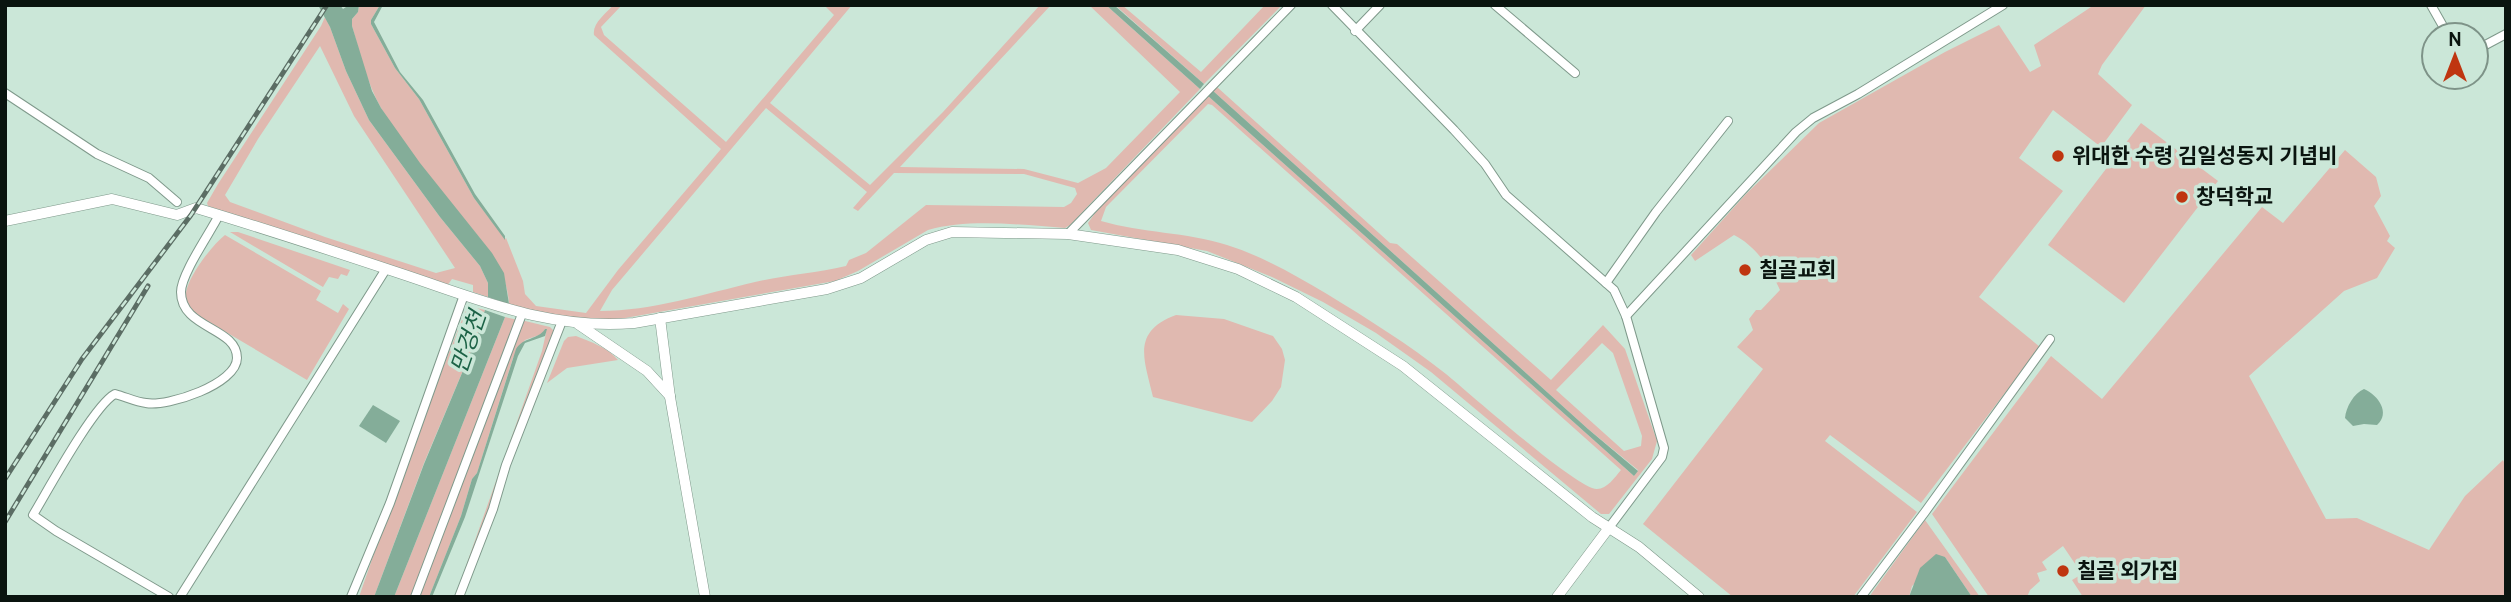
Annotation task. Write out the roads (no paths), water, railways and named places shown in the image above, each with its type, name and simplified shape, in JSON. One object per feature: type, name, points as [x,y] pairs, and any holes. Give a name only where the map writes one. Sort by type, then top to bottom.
[{"type":"street","points":[[1068,234],[1291,5]]},
{"type":"street","points":[[1332,5],[1454,130],[1485,164],[1506,195],[1614,290],[1626,316],[1664,448],[1662,457],[1557,597]]},
{"type":"street","points":[[1355,31],[1380,5]]},
{"type":"street","points":[[1495,5],[1575,73]]},
{"type":"street","points":[[1626,316],[1796,132],[1813,118],[1858,94],[2003,5]]},
{"type":"street","points":[[2431,5],[2440,21]]},
{"type":"street","points":[[2490,43],[2506,34]]},
{"type":"street","points":[[5,93],[97,153],[149,178],[177,202]]},
{"type":"street","points":[[1606,282],[1727,121]]},
{"type":"street","points":[[5,221],[112,199],[177,215],[196,208],[519,313],[578,324],[605,325],[827,289],[861,278],[926,240],[952,232],[1068,234],[1178,250],[1238,269],[1296,298],[1403,366],[1608,529],[1639,547],[1699,597]]},
{"type":"street","points":[[169,597],[33,515],[91,421],[109,397],[116,394],[147,404],[168,403],[190,396],[232,373],[237,360],[236,351],[230,341],[194,318],[186,309],[181,289],[184,277],[219,215]]},
{"type":"street","points":[[180,597],[386,269]]},
{"type":"street","points":[[351,597],[469,296]]},
{"type":"street","points":[[415,597],[519,313]]},
{"type":"street","points":[[660,318],[670,397],[705,597]]},
{"type":"street","points":[[459,597],[493,509],[506,465],[562,321]]},
{"type":"street","points":[[578,324],[648,371],[670,397]]},
{"type":"street","points":[[1861,597],[2050,339]]},
{"type":"railway","points":[[5,479],[82,359],[191,215],[327,5]]},
{"type":"railway","points":[[5,522],[148,286]]},
{"type":"place","name":"위대한 수령 김일성동지 기념비","points":[[2058,156]]},
{"type":"place","name":"창덕학교","points":[[2182,197]]},
{"type":"place","name":"칠골교회","points":[[1745,270]]},
{"type":"place","name":"칠골 외가집","points":[[2063,571]]},
{"type":"water label","name":"만겅천","points":[[468,342]]}]
